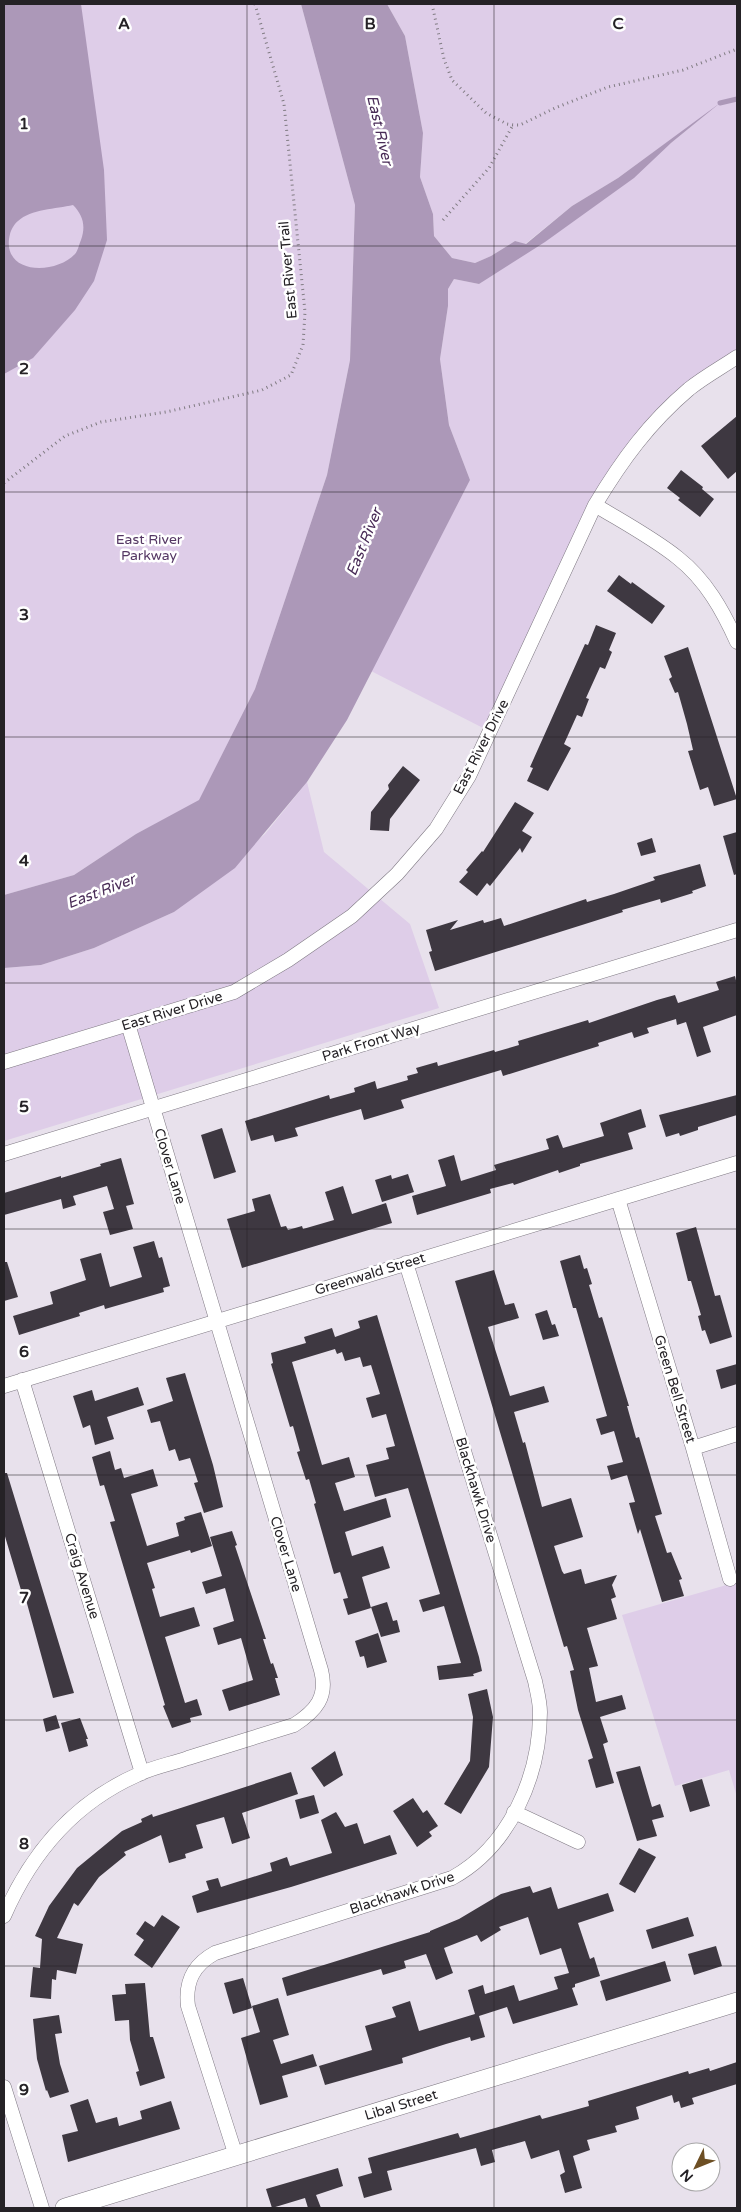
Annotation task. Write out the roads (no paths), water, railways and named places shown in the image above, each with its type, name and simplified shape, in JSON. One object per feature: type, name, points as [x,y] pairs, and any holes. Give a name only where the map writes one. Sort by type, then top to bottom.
[{"type":"street","name":"East River Drive","points":[[4,1062],[234,992],[288,960],[352,916],[397,874],[436,829],[469,776],[594,505],[611,478],[648,428],[691,388],[737,357]]},
{"type":"street","points":[[594,505],[679,559],[714,598],[737,642]]},
{"type":"street","name":"Park Front Way","points":[[4,1154],[737,930]]},
{"type":"street","name":"Clover Lane","points":[[4,1916],[16,1887],[34,1859],[56,1833],[94,1799],[142,1773],[294,1725],[314,1709],[324,1690],[322,1670],[128,1024]]},
{"type":"street","name":"Greenwald Street","points":[[4,1386],[737,1163]]},
{"type":"street","name":"Green Bell Street","points":[[618,1199],[730,1579]]},
{"type":"street","name":"Blackhawk Drive","points":[[236,2156],[188,2006],[186,1993],[188,1983],[200,1964],[215,1953],[452,1878],[470,1868],[489,1850],[521,1802],[530,1778],[538,1746],[540,1710],[535,1681],[406,1263]]},
{"type":"street","name":"Craig Avenue","points":[[22,1380],[142,1773]]},
{"type":"street","points":[[692,1448],[737,1434]]},
{"type":"street","points":[[514,1812],[578,1842]]},
{"type":"street","name":"Libal Street","points":[[65,2208],[737,2002]]},
{"type":"street","points":[[4,2087],[42,2208]]},
{"type":"water","points":[[4,4],[81,4],[104,170],[107,240],[94,281],[75,310],[33,358],[4,374]],"holes":[[[73,205],[83,221],[83,235],[76,253],[66,261],[55,266],[43,268],[21,264],[13,257],[9,247],[10,234],[15,224],[23,217],[44,210]]]},
{"type":"water","name":"East River","points":[[301,4],[387,4],[405,36],[423,133],[420,177],[433,214],[434,236],[452,258],[475,263],[491,256],[515,241],[526,244],[572,206],[618,178],[720,103],[671,143],[634,178],[545,242],[479,284],[454,279],[448,289],[448,306],[440,359],[449,425],[470,480],[347,720],[307,782],[235,868],[174,912],[94,948],[41,965],[4,968],[4,895],[74,875],[136,834],[199,800],[255,689],[327,475],[350,360],[355,205]]},
{"type":"waterway","points":[[720,103],[737,99]]},
{"type":"park label","name":"East River Parkway","points":[[149,548]]}]
